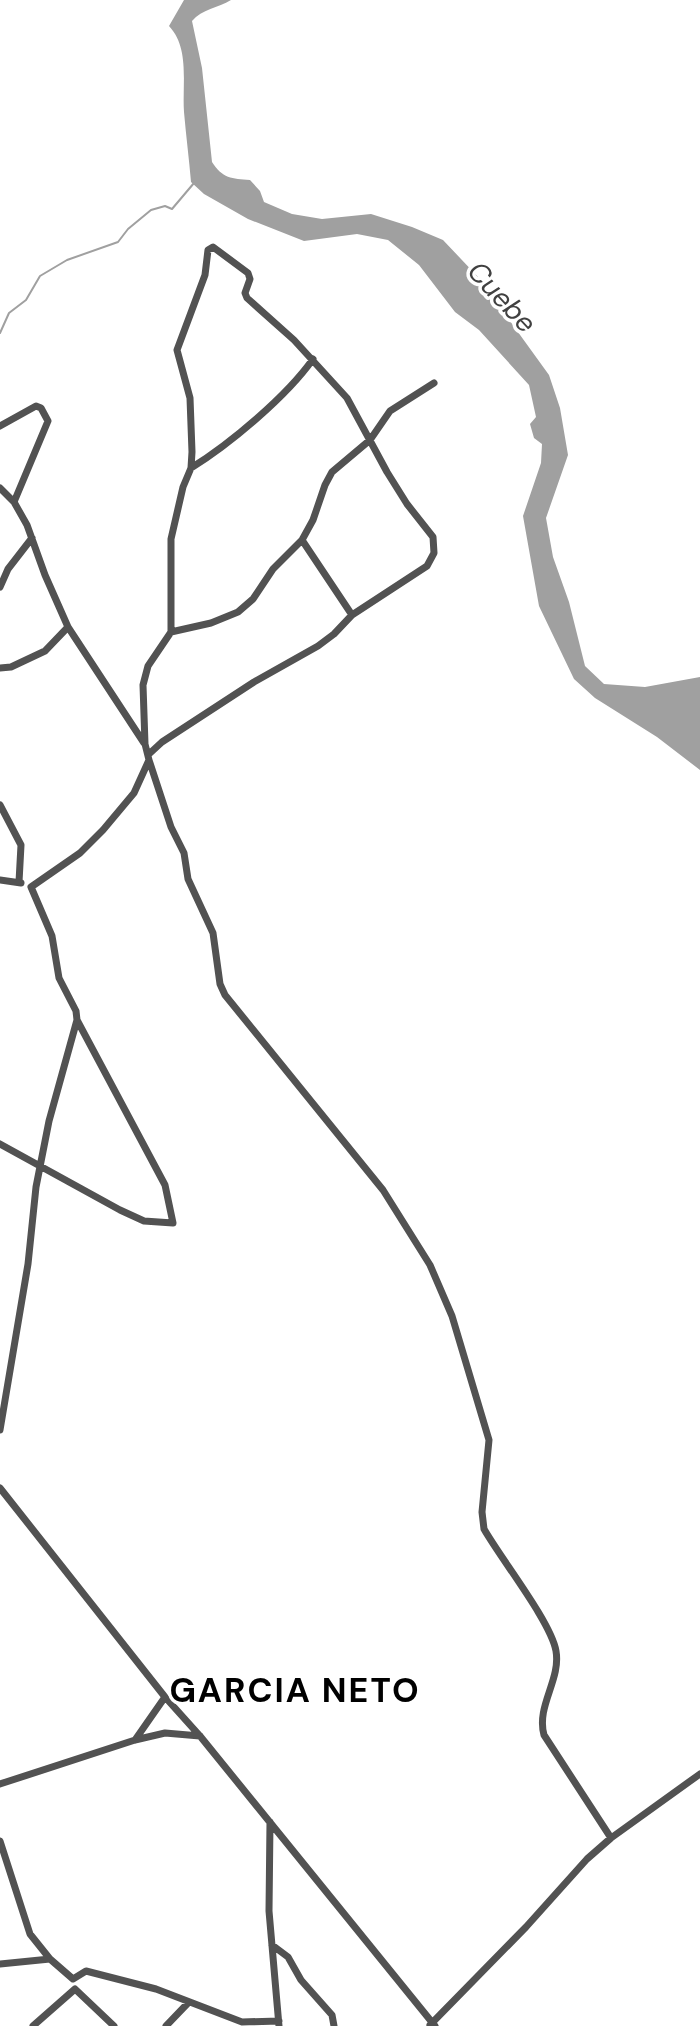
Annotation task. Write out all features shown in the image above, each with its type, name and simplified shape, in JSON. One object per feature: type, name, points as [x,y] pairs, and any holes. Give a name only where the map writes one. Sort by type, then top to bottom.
[{"type":"street","points":[[31,887],[80,853],[103,830],[134,793],[149,757],[162,742],[254,682],[318,646],[352,615],[427,566],[434,553],[430,530],[407,504],[347,398],[313,359],[246,297],[250,279],[248,273],[211,247],[205,275],[177,350],[190,398],[191,468],[183,487],[171,539],[171,632],[148,666],[143,685],[145,744],[149,757],[171,827],[184,853],[188,879],[210,924],[220,984],[225,995],[383,1190],[430,1265],[452,1316],[489,1440],[482,1512],[484,1529],[548,1630],[556,1652],[554,1677],[540,1721],[544,1735],[611,1838]]},
{"type":"street","points":[[191,468],[242,430],[297,380],[313,359]]},
{"type":"street","points":[[171,632],[211,623],[238,612],[253,599],[273,569],[302,540],[332,472],[370,440],[390,411],[434,383]]},
{"type":"street","points":[[0,426],[36,406],[41,408],[48,421],[14,502]]},
{"type":"street","points":[[0,488],[14,502],[32,538],[68,627],[145,744]]},
{"type":"street","points":[[0,587],[8,569],[32,538]]},
{"type":"street","points":[[302,540],[352,615]]},
{"type":"street","points":[[0,668],[11,667],[38,655],[68,627]]},
{"type":"street","points":[[0,805],[21,845],[19,882]]},
{"type":"street","points":[[0,880],[31,887],[52,936],[59,978],[76,1011],[77,1020],[165,1185],[173,1223],[144,1221],[0,1144]]},
{"type":"street","points":[[0,1430],[28,1264],[40,1165],[77,1020]]},
{"type":"street","points":[[0,1488],[165,1697],[200,1736],[432,2025],[587,1859],[700,1774]]},
{"type":"street","points":[[135,1740],[165,1697]]},
{"type":"street","points":[[0,1784],[135,1740],[165,1733],[200,1736]]},
{"type":"street","points":[[73,1979],[86,1971],[156,1989],[242,2022],[279,2023],[269,1911],[270,1822]]},
{"type":"street","points":[[0,1841],[30,1934],[50,1959],[73,1979],[75,1989],[114,2026]]},
{"type":"street","points":[[272,1945],[288,1957],[301,1980],[332,2015],[334,2026]]},
{"type":"street","points":[[0,1964],[50,1959]]},
{"type":"street","points":[[33,2026],[75,1989]]},
{"type":"street","points":[[166,2026],[188,2003]]},
{"type":"shaded area","points":[[184,0],[231,0],[192,21],[202,68],[212,162],[220,171],[233,178],[250,180],[260,191],[264,202],[292,214],[322,219],[371,214],[443,240],[479,278],[549,375],[560,408],[568,455],[546,518],[553,557],[569,602],[585,666],[604,684],[645,687],[700,677],[700,770],[657,737],[595,698],[574,679],[539,606],[523,516],[541,463],[542,444],[534,438],[530,424],[536,417],[529,385],[479,330],[455,312],[419,265],[388,240],[357,234],[304,241],[248,219],[204,194],[191,182],[184,112],[184,67],[180,45],[169,26]]},
{"type":"waterway","points":[[0,333],[9,313],[26,300],[40,276],[67,260],[118,242],[151,210],[165,206],[172,209],[194,183]]},
{"type":"district","name":"GARCIA NETO","points":[[295,1690]]},
{"type":"water label","name":"Cuebe","points":[[502,297]]}]
